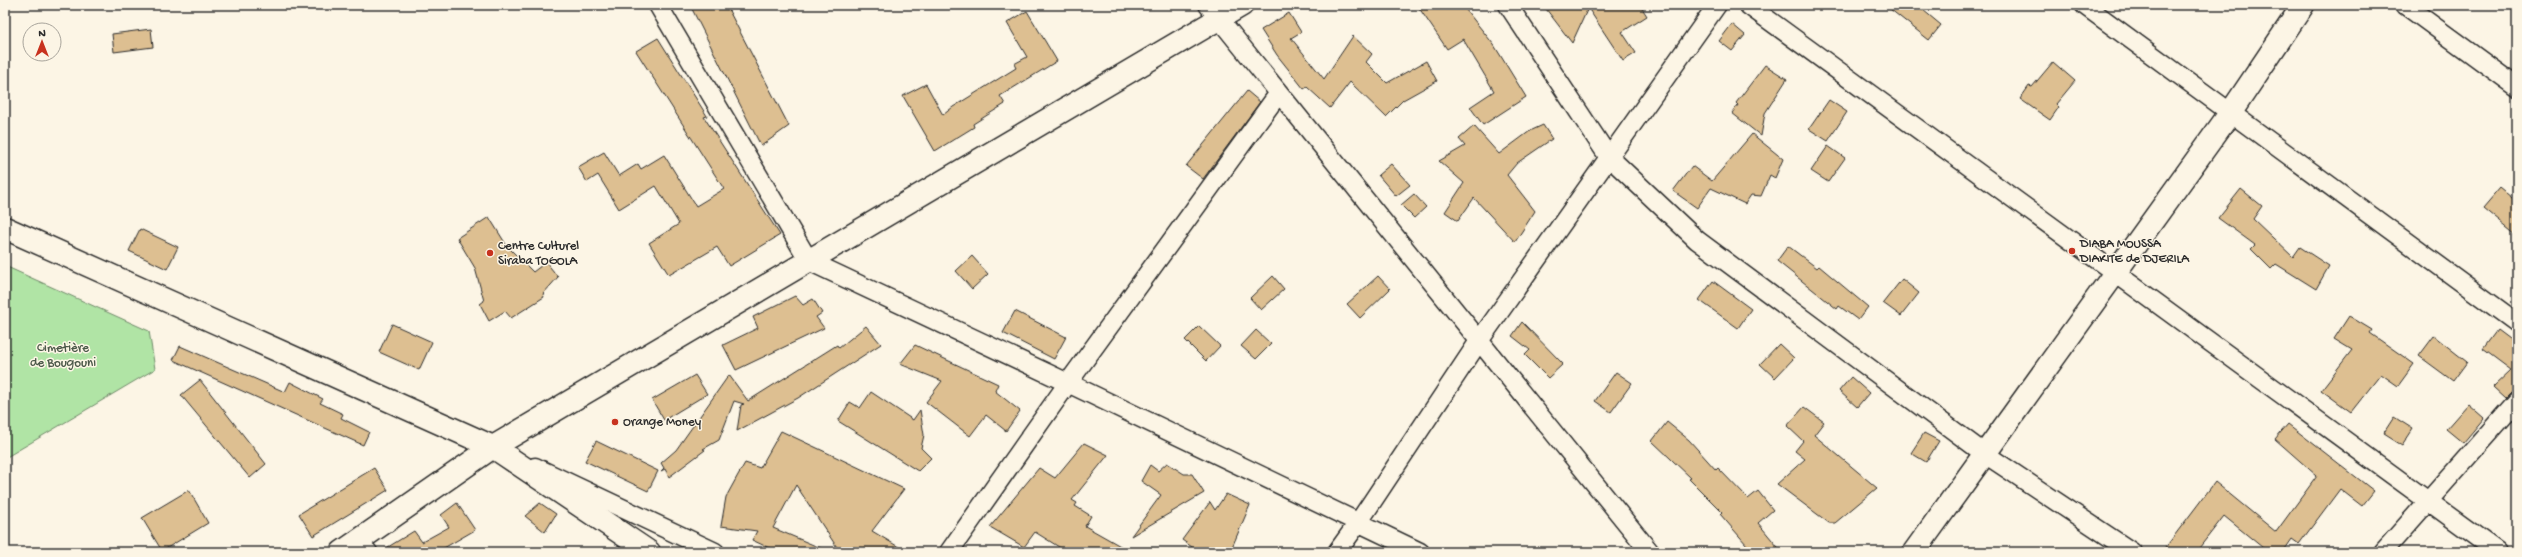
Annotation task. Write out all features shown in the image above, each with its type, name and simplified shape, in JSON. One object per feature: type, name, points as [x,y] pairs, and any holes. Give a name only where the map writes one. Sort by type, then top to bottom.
[{"type":"street","points":[[658,5],[809,261],[1068,383],[1420,552]]},
{"type":"street","points":[[356,549],[493,447],[809,261],[1214,12],[1242,5]]},
{"type":"street","points":[[1508,5],[1608,156],[1697,240],[1985,454],[2132,552]]},
{"type":"street","points":[[1337,552],[1358,523],[1479,341],[1608,156],[1718,5]]},
{"type":"street","points":[[1748,5],[2498,552]]},
{"type":"street","points":[[2084,5],[2517,323]]},
{"type":"street","points":[[1914,552],[2230,112],[2303,5]]},
{"type":"street","points":[[2405,5],[2517,87]]},
{"type":"street","points":[[1214,12],[1650,552]]},
{"type":"street","points":[[949,552],[1068,383],[1279,93]]},
{"type":"street","points":[[5,228],[493,447],[715,552]]},
{"type":"street","points":[[2383,552],[2517,402]]},
{"type":"street","points":[[493,447],[650,552]]},
{"type":"green space","name":"Cimetière de Bougouni","points":[[5,266],[149,331],[155,369],[5,458]]},
{"type":"building","points":[[690,5],[726,5],[789,126],[761,146]]},
{"type":"building","points":[[1417,5],[1462,5],[1494,45],[1526,97],[1483,125],[1470,107],[1494,91],[1463,39],[1447,49]]},
{"type":"building","points":[[1543,5],[1640,5],[1647,16],[1622,32],[1636,53],[1623,61],[1588,8],[1572,43]]},
{"type":"building","points":[[1885,5],[1917,5],[1941,25],[1929,40]]},
{"type":"building","points":[[1027,11],[1057,61],[1000,96],[1005,104],[973,124],[974,127],[935,151],[903,96],[926,84],[943,115],[953,107],[1016,68],[1014,64],[1027,57],[1007,23]]},
{"type":"building","points":[[1289,13],[1301,32],[1291,38],[1324,79],[1353,36],[1372,54],[1366,62],[1387,83],[1426,61],[1437,81],[1403,100],[1386,117],[1350,82],[1330,108],[1307,87],[1304,89],[1277,55],[1261,30]]},
{"type":"building","points":[[1732,24],[1745,35],[1732,51],[1719,41]]},
{"type":"building","points":[[151,29],[153,47],[114,52],[112,34]]},
{"type":"building","points":[[658,38],[707,116],[704,117],[780,235],[729,266],[717,247],[669,275],[649,243],[679,224],[656,186],[619,209],[598,175],[587,182],[578,167],[604,152],[619,176],[638,164],[641,169],[664,155],[696,206],[724,189],[636,51]]},
{"type":"building","points":[[2053,62],[2075,81],[2056,104],[2059,107],[2050,120],[2020,99],[2029,86],[2032,87]]},
{"type":"building","points":[[1765,65],[1787,79],[1765,113],[1761,136],[1732,113],[1738,105],[1736,103]]},
{"type":"building","points":[[1247,91],[1260,102],[1203,179],[1186,166]]},
{"type":"building","points":[[1829,100],[1847,112],[1828,141],[1809,129]]},
{"type":"building","points":[[1543,125],[1552,139],[1517,163],[1507,175],[1535,211],[1515,242],[1474,198],[1458,221],[1445,212],[1464,183],[1439,161],[1465,146],[1459,139],[1474,126],[1499,154],[1530,131]]},
{"type":"building","points":[[1752,134],[1783,159],[1775,178],[1770,175],[1761,196],[1751,195],[1745,204],[1711,188],[1697,208],[1673,191],[1692,166],[1712,181]]},
{"type":"building","points":[[1828,146],[1845,158],[1828,182],[1811,171]]},
{"type":"building","points":[[1391,164],[1410,185],[1396,196],[1378,175]]},
{"type":"building","points":[[2500,188],[2517,202],[2517,236],[2483,208]]},
{"type":"building","points":[[2241,189],[2262,206],[2253,219],[2293,257],[2300,247],[2329,266],[2316,289],[2276,264],[2271,269],[2251,249],[2255,245],[2218,218]]},
{"type":"building","points":[[1414,194],[1426,207],[1414,218],[1401,205]]},
{"type":"building","name":"Centre Culturel Siraba TOGOLA","points":[[489,217],[507,246],[533,272],[546,262],[558,277],[543,294],[544,297],[511,318],[505,311],[489,321],[480,304],[484,301],[475,268],[457,238]]},
{"type":"building","points":[[140,229],[178,247],[167,269],[129,251]]},
{"type":"building","points":[[1788,246],[1817,268],[1819,266],[1868,307],[1858,320],[1839,306],[1837,309],[1777,261]]},
{"type":"building","points":[[972,256],[988,274],[972,289],[956,271]]},
{"type":"building","points":[[1273,276],[1284,289],[1261,310],[1250,298]]},
{"type":"building","points":[[1378,276],[1390,289],[1360,318],[1347,304]]},
{"type":"building","points":[[1902,279],[1919,293],[1901,316],[1883,303]]},
{"type":"building","points":[[1713,281],[1751,309],[1738,328],[1699,300]]},
{"type":"building","points":[[795,296],[803,305],[813,299],[822,313],[816,317],[824,328],[736,370],[723,345],[758,328],[753,317]]},
{"type":"building","points":[[1015,311],[1066,337],[1054,359],[1003,333]]},
{"type":"building","points":[[2349,316],[2372,330],[2370,333],[2414,364],[2398,386],[2381,374],[2351,412],[2321,390],[2352,350],[2334,339]]},
{"type":"building","points":[[1522,322],[1563,364],[1548,378],[1525,355],[1530,350],[1512,336]]},
{"type":"building","points":[[392,324],[432,342],[419,370],[379,352]]},
{"type":"building","points":[[866,326],[881,344],[798,398],[737,431],[741,405],[744,404],[734,401],[719,440],[703,449],[705,450],[669,477],[665,469],[661,471],[664,468],[661,463],[676,450],[729,375],[748,401],[837,345],[839,348]]},
{"type":"building","points":[[1199,326],[1220,346],[1206,361],[1185,340]]},
{"type":"building","points":[[1256,330],[1271,344],[1256,359],[1241,346]]},
{"type":"building","points":[[2497,330],[2517,345],[2517,386],[2505,398],[2493,387],[2511,370],[2483,349]]},
{"type":"building","points":[[2434,336],[2467,362],[2453,381],[2419,356]]},
{"type":"building","points":[[1779,344],[1794,358],[1775,378],[1760,364]]},
{"type":"building","points":[[915,345],[998,384],[995,391],[1020,411],[1006,431],[986,415],[970,436],[926,402],[942,381],[900,364]]},
{"type":"building","points":[[180,346],[285,392],[290,382],[323,399],[320,403],[343,414],[341,418],[369,432],[363,445],[173,360]]},
{"type":"building","points":[[1616,372],[1632,383],[1611,412],[1595,401]]},
{"type":"building","points":[[695,375],[707,394],[664,420],[652,400]]},
{"type":"building","points":[[1851,377],[1869,393],[1857,407],[1839,391]]},
{"type":"building","points":[[200,380],[266,464],[250,478],[181,395]]},
{"type":"building","points":[[871,392],[913,420],[920,410],[924,435],[921,448],[931,458],[918,471],[838,421],[850,402],[860,408]]},
{"type":"building","points":[[2468,404],[2484,418],[2463,443],[2446,429]]},
{"type":"building","points":[[1804,407],[1824,422],[1814,435],[1877,488],[1835,523],[1829,523],[1777,484],[1805,459],[1795,451],[1803,441],[1787,426]]},
{"type":"building","points":[[2394,417],[2413,429],[2402,446],[2383,434]]},
{"type":"building","points":[[1667,422],[1689,440],[1716,470],[1718,468],[1748,499],[1758,491],[1773,510],[1758,523],[1782,552],[1753,552],[1720,514],[1722,512],[1689,479],[1691,478],[1652,441]]},
{"type":"building","points":[[2288,424],[2374,491],[2362,506],[2340,489],[2299,544],[2292,539],[2283,552],[2268,552],[2224,516],[2196,552],[2162,552],[2215,482],[2276,532],[2317,476],[2275,439]]},
{"type":"building","points":[[781,431],[904,489],[872,531],[907,552],[840,552],[796,485],[773,528],[830,552],[778,552],[752,540],[757,531],[721,526],[726,497],[745,463],[760,468]]},
{"type":"building","points":[[1924,433],[1939,441],[1926,462],[1911,453]]},
{"type":"building","points":[[596,441],[658,471],[648,491],[585,461]]},
{"type":"building","points":[[1084,443],[1108,455],[1072,500],[1077,503],[1075,506],[1091,516],[1085,526],[1131,552],[1067,552],[1035,532],[1024,547],[990,527],[1039,468],[1055,478]]},
{"type":"building","points":[[1167,463],[1184,474],[1192,474],[1204,493],[1131,536],[1161,495],[1141,481],[1150,465],[1158,471]]},
{"type":"building","points":[[374,468],[388,490],[313,536],[299,514]]},
{"type":"building","points":[[189,490],[208,523],[162,551],[142,518]]},
{"type":"building","points":[[1226,494],[1250,505],[1230,552],[1199,552],[1182,540],[1210,502],[1215,510]]},
{"type":"building","points":[[457,503],[475,530],[437,552],[380,552],[414,531],[422,542],[449,527],[441,515]]},
{"type":"building","points":[[540,503],[556,514],[545,532],[525,516]]},
{"type":"place","name":"DIABA MOUSSA DIAKITE de DJERILA","points":[[2072,251]]},
{"type":"place","name":"Centre Culturel Siraba TOGOLA","points":[[490,253]]},
{"type":"place","name":"Orange Money","points":[[615,422]]}]
